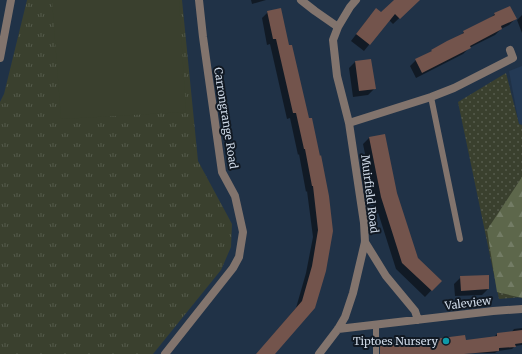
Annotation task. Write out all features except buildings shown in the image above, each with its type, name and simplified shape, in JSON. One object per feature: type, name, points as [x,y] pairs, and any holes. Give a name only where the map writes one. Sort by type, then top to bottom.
[{"type":"street","points":[[0,58],[11,0]]},
{"type":"street","name":"Carrongrange Road","points":[[165,354],[233,268],[240,257],[242,244],[243,232],[236,202],[222,172],[199,0]]},
{"type":"street","points":[[301,0],[338,27],[356,0]]},
{"type":"street","name":"Muirfield Road","points":[[319,354],[345,317],[353,293],[365,242],[364,223],[349,123],[337,76],[333,40],[338,27]]},
{"type":"street","points":[[349,123],[431,97],[454,88],[513,58],[510,50]]},
{"type":"street","points":[[365,242],[386,276],[415,311],[418,320]]},
{"type":"street","name":"Valeview","points":[[338,329],[522,309]]},
{"type":"lane","points":[[431,97],[460,238]]},
{"type":"lane","points":[[376,325],[376,354]]},
{"type":"shaded area","points":[[522,66],[522,125],[519,124],[509,71]]},
{"type":"green space","points":[[27,0],[182,0],[198,161],[232,224],[231,247],[221,270],[153,354],[0,354],[0,102],[4,94]]},
{"type":"green space","points":[[52,0],[179,0],[186,112],[61,119]]},
{"type":"green space","points":[[506,73],[519,124],[522,125],[522,297],[499,299],[458,102]]},
{"type":"green space","points":[[522,177],[522,298],[497,292],[487,230]]},
{"type":"place","name":"Tiptoes Nursery","points":[[446,341]]}]
